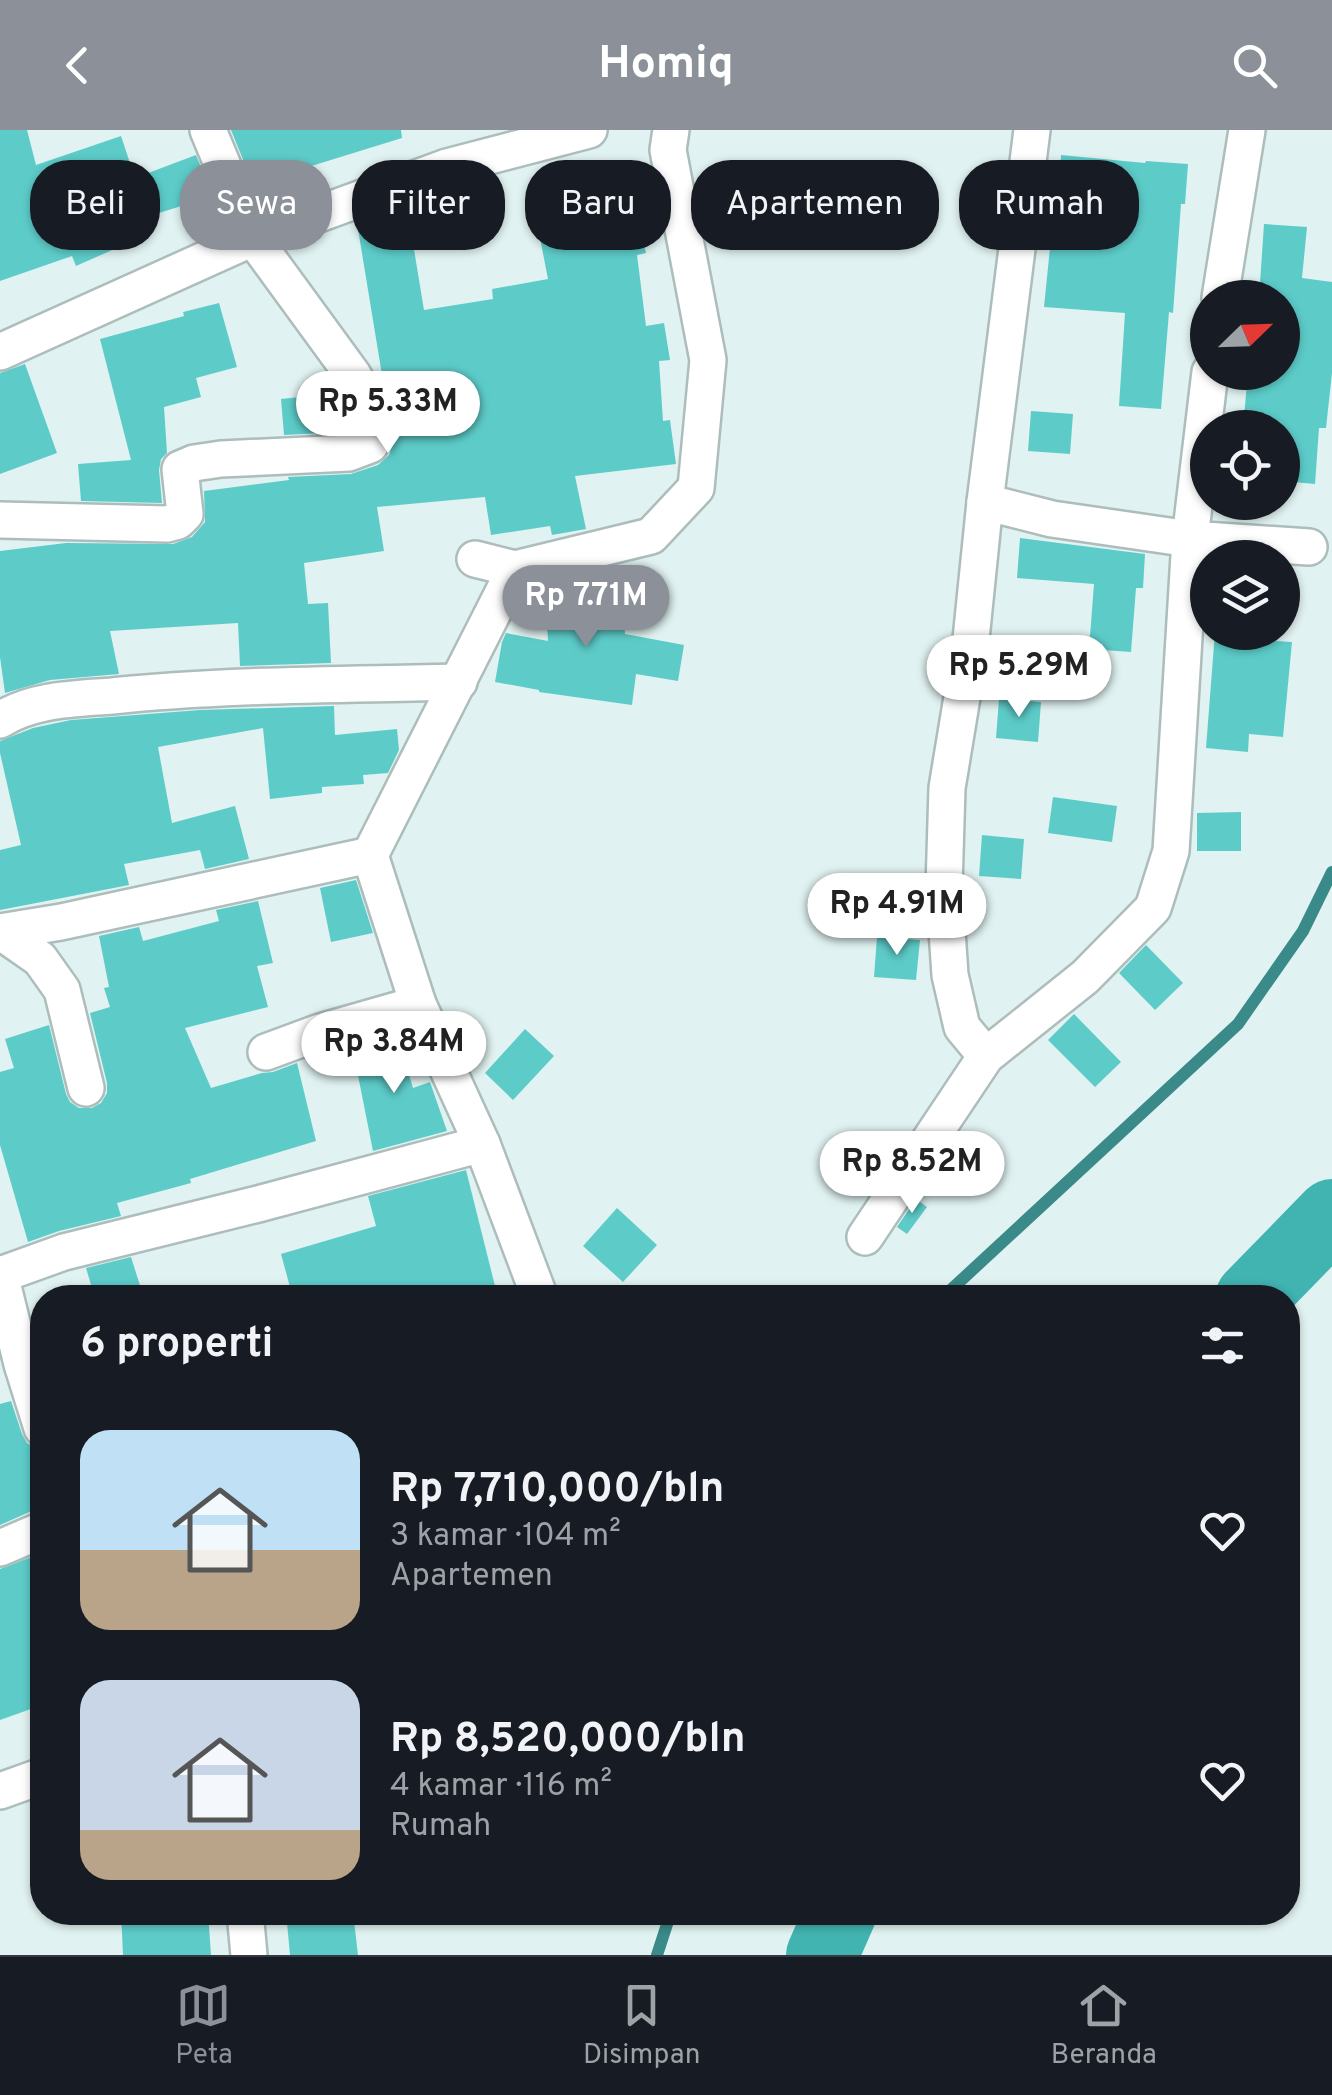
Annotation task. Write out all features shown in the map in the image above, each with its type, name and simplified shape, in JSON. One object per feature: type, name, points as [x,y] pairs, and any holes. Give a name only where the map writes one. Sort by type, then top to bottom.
[{"type":"street","points":[[208,130],[220,160]]},
{"type":"street","points":[[332,209],[447,167],[590,130]]},
{"type":"street","points":[[475,559],[515,569],[651,536],[696,488],[708,360],[668,150],[671,130]]},
{"type":"street","points":[[986,1056],[962,1027],[950,975],[944,887],[946,788],[970,650],[1032,130]]},
{"type":"street","points":[[1223,280],[1247,130]]},
{"type":"street","points":[[0,352],[226,250]]},
{"type":"street","points":[[0,520],[167,524],[184,514],[180,469],[194,463],[348,454],[370,445],[375,436],[372,410],[353,376],[262,250]]},
{"type":"street","points":[[866,1237],[986,1056],[1085,977],[1152,908],[1171,852],[1190,538],[1208,390]]},
{"type":"street","points":[[985,502],[1052,519],[1190,538],[1309,547]]},
{"type":"street","points":[[515,569],[370,855],[418,1004],[482,1144],[535,1285]]},
{"type":"street","points":[[0,720],[48,702],[143,693],[458,682]]},
{"type":"street","points":[[1,932],[370,855]]},
{"type":"street","points":[[1,932],[40,958],[62,990],[86,1088]]},
{"type":"street","points":[[266,1052],[418,1004]]},
{"type":"street","points":[[30,1405],[11,1369],[0,1274],[64,1252],[482,1144]]},
{"type":"street","points":[[0,1548],[30,1535]]},
{"type":"street","points":[[0,1791],[30,1780]]},
{"type":"street","points":[[246,1925],[249,1955]]},
{"type":"building","points":[[0,130],[27,130],[35,160],[30,160],[30,250],[112,250],[76,266],[72,256],[0,281]]},
{"type":"building","points":[[231,130],[401,130],[402,138],[331,160],[243,160]]},
{"type":"building","points":[[121,136],[129,160],[51,160]]},
{"type":"building","points":[[1061,155],[1114,160],[1061,160]]},
{"type":"building","points":[[180,161],[180,206],[160,213],[160,169]]},
{"type":"building","points":[[1139,162],[1188,164],[1161,409],[1119,406],[1125,313],[1044,307],[1050,250],[1139,250]]},
{"type":"building","points":[[1264,224],[1307,227],[1302,278],[1332,282],[1332,373],[1326,428],[1319,428],[1315,484],[1300,483],[1300,410],[1245,410],[1246,390],[1300,390],[1300,280],[1260,280]]},
{"type":"building","points":[[361,250],[414,250],[424,310],[493,299],[492,289],[548,279],[542,250],[645,250],[637,255],[646,326],[664,323],[670,360],[659,361],[663,421],[670,420],[676,464],[575,476],[586,529],[552,535],[550,526],[491,535],[485,497],[377,507],[384,551],[304,563],[308,604],[328,603],[331,663],[240,666],[238,623],[110,631],[119,674],[50,680],[5,693],[0,657],[0,551],[66,543],[173,544],[192,537],[205,522],[204,491],[289,480],[288,477],[351,474],[378,465],[389,455],[396,435],[393,407],[384,387]]},
{"type":"building","points":[[219,303],[237,367],[196,378],[201,397],[164,407],[167,453],[159,470],[162,503],[81,501],[78,464],[131,460],[100,339]]},
{"type":"building","points":[[25,364],[57,453],[0,474],[0,373]]},
{"type":"building","points":[[339,393],[353,429],[284,435],[281,399]]},
{"type":"building","points":[[1031,411],[1073,414],[1070,454],[1028,451]]},
{"type":"building","points":[[1020,538],[1145,554],[1143,588],[1136,588],[1131,652],[1089,649],[1094,584],[1017,578]]},
{"type":"building","points":[[622,586],[625,634],[684,645],[678,681],[636,674],[632,705],[495,682],[506,633],[548,641],[545,590]]},
{"type":"building","points":[[1214,650],[1291,650],[1283,737],[1249,734],[1248,752],[1206,748]]},
{"type":"building","points":[[999,699],[1041,702],[1038,742],[996,738]]},
{"type":"building","points":[[334,706],[335,735],[397,729],[399,750],[388,773],[363,775],[364,784],[322,787],[322,793],[270,799],[263,728],[158,747],[172,823],[235,806],[249,859],[205,869],[200,850],[124,864],[129,885],[0,910],[0,850],[21,845],[0,741],[33,728],[71,720],[200,710]]},
{"type":"building","points":[[1053,797],[1117,806],[1112,842],[1048,833]]},
{"type":"building","points":[[1241,812],[1241,851],[1197,851],[1197,813]]},
{"type":"building","points":[[982,835],[1024,839],[1021,879],[979,876]]},
{"type":"building","points":[[356,880],[373,933],[331,942],[320,888]]},
{"type":"building","points":[[258,901],[273,963],[257,966],[268,1007],[185,1028],[211,1088],[297,1063],[316,1141],[117,1203],[121,1216],[28,1242],[0,1145],[0,1072],[14,1068],[5,1039],[49,1025],[70,1102],[79,1108],[92,1108],[107,1093],[90,1013],[110,1007],[104,988],[109,987],[99,936],[139,927],[143,941],[219,921],[216,910]]},
{"type":"building","points":[[877,937],[920,940],[916,980],[874,977]]},
{"type":"building","points":[[1146,945],[1183,983],[1155,1010],[1119,973]]},
{"type":"building","points":[[1074,1014],[1121,1062],[1095,1087],[1048,1040]]},
{"type":"building","points":[[525,1029],[554,1056],[513,1100],[485,1073]]},
{"type":"building","points":[[396,1033],[413,1088],[430,1082],[447,1131],[373,1151],[352,1045]]},
{"type":"building","points":[[466,1170],[495,1285],[289,1285],[281,1254],[376,1226],[368,1196]]},
{"type":"building","points":[[916,1199],[927,1207],[907,1234],[897,1227]]},
{"type":"building","points":[[617,1208],[657,1245],[623,1282],[583,1246]]},
{"type":"building","points":[[131,1257],[140,1285],[91,1285],[86,1268]]},
{"type":"building","points":[[11,1401],[22,1434],[30,1445],[30,1512],[0,1525],[0,1404]]},
{"type":"building","points":[[30,1558],[30,1709],[0,1720],[0,1569]]},
{"type":"building","points":[[122,1925],[209,1925],[211,1955],[123,1955]]},
{"type":"building","points":[[287,1925],[355,1925],[358,1955],[290,1955]]},
{"type":"waterway","points":[[956,1285],[1238,1024],[1303,931],[1332,872]]},
{"type":"waterway","points":[[1264,1285],[1332,1215]]},
{"type":"waterway","points":[[657,1955],[667,1925]]},
{"type":"waterway","points":[[822,1955],[835,1925]]}]
